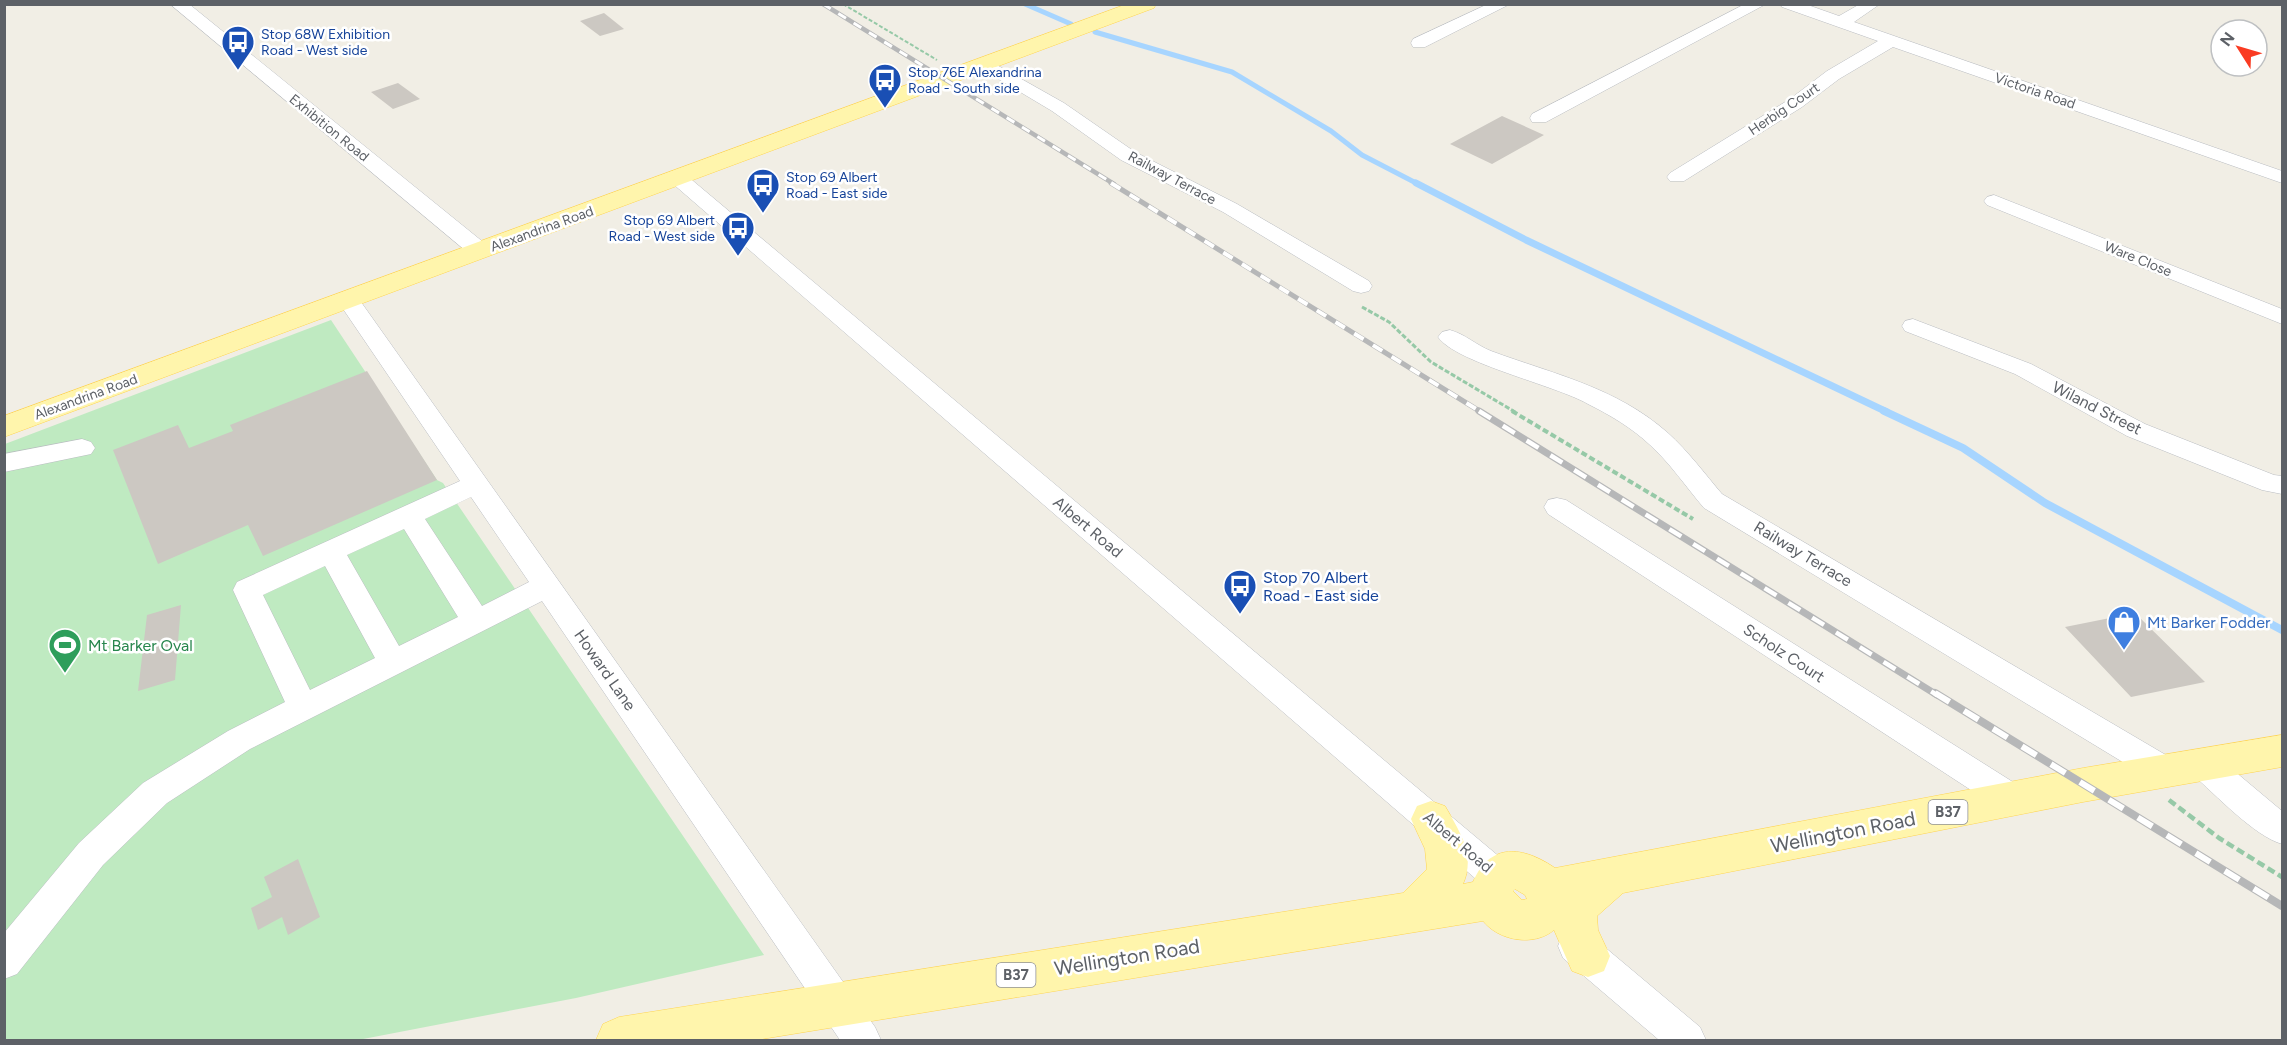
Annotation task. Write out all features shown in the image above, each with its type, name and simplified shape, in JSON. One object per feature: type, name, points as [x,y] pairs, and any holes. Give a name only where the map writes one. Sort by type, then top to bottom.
[{"type":"main road","name":"Alexandrina Road","points":[[4,427],[1147,4]]},
{"type":"main road","name":"Wellington Road","points":[[1544,902],[1615,875],[2126,777],[2283,751]]},
{"type":"main road","points":[[1413,912],[1438,890],[1448,873],[1447,846],[1431,819]]},
{"type":"main road","points":[[1588,956],[1575,928],[1579,907],[1589,893],[1615,875]]},
{"type":"main road","name":"Wellington Road","points":[[619,1041],[1413,912],[1495,887]]},
{"type":"main road","name":"B37","points":[[1495,887],[1501,911],[1515,920],[1530,921],[1544,902]]},
{"type":"street","name":"Exhibition Road","points":[[178,4],[480,252]]},
{"type":"street","points":[[1419,43],[1503,4]]},
{"type":"street","points":[[1539,118],[1758,4]]},
{"type":"street","name":"Victoria Road","points":[[1788,4],[2283,177]]},
{"type":"street","points":[[1840,22],[1872,4]]},
{"type":"street","name":"Herbig Court","points":[[1677,177],[1796,103],[1833,75],[1891,41]]},
{"type":"street","name":"Railway Terrace","points":[[976,68],[1058,107],[1128,156],[1230,208],[1360,296]]},
{"type":"street","name":"Albert Road","points":[[679,179],[1431,819],[1495,887]]},
{"type":"street","name":"Ware Close","points":[[1994,201],[2283,317]]},
{"type":"street","name":"Howard Lane","points":[[348,300],[862,1041]]},
{"type":"street","name":"Wiland Street","points":[[1913,326],[2023,369],[2136,430],[2271,484],[2283,485]]},
{"type":"street","name":"Railway Terrace","points":[[1450,336],[1480,356],[1559,381],[1625,414],[1659,439],[1713,501],[2165,771]]},
{"type":"street","points":[[4,463],[82,448]]},
{"type":"street","points":[[303,708],[247,591],[476,484]]},
{"type":"street","name":"Scholz Court","points":[[1557,507],[2012,799]]},
{"type":"street","points":[[409,515],[476,621]]},
{"type":"street","points":[[331,551],[393,663]]},
{"type":"street","points":[[4,962],[91,854],[155,793],[239,740],[547,586]]},
{"type":"street","points":[[2203,764],[2283,829]]},
{"type":"street","points":[[1544,902],[1588,956],[1687,1041]]},
{"type":"path","points":[[843,4],[937,60],[976,68]]},
{"type":"path","points":[[1360,296],[1431,362],[1697,522]]},
{"type":"path","points":[[2126,777],[2171,801],[2219,838],[2283,877]]},
{"type":"green space","points":[[331,320],[437,480],[443,483],[764,955],[576,998],[358,1040],[5,1040],[5,444]]},
{"type":"building","points":[[604,13],[624,29],[600,36],[580,21]]},
{"type":"building","points":[[398,83],[420,99],[393,109],[371,92]]},
{"type":"building","points":[[1502,116],[1544,135],[1492,164],[1450,144]]},
{"type":"building","points":[[367,371],[437,480],[263,556],[248,525],[158,564],[113,450],[178,425],[189,448],[233,431],[230,425]]},
{"type":"building","points":[[181,605],[175,680],[138,691],[147,615]]},
{"type":"building","points":[[2135,613],[2205,682],[2131,697],[2065,627]]},
{"type":"building","points":[[298,859],[320,917],[288,935],[282,917],[258,930],[251,908],[272,897],[264,877]]},
{"type":"waterway","points":[[1025,4],[1071,24]]},
{"type":"waterway","points":[[1095,32],[1232,72],[1331,131],[1362,155],[1418,184]]},
{"type":"waterway","points":[[1416,183],[1526,240],[1887,412]]},
{"type":"waterway","points":[[1884,411],[1963,448],[2045,503],[2282,630]]},
{"type":"railway","points":[[823,4],[1114,184]]},
{"type":"railway","points":[[1111,183],[1481,412]]},
{"type":"railway","points":[[1479,411],[1937,695]]},
{"type":"railway","points":[[1935,693],[2282,906]]},
{"type":"place","name":"Stop 68W Exhibition Road - West side","points":[[238,71]]},
{"type":"place","name":"Stop 76E Alexandrina Road - South side","points":[[885,109]]},
{"type":"place","name":"Stop 69 Albert Road - East side","points":[[763,214]]},
{"type":"place","name":"Stop 69 Albert Road - West side","points":[[738,257]]},
{"type":"place","name":"Stop 70 Albert Road - East side","points":[[1240,615]]},
{"type":"place","name":"Mt Barker Fodder","points":[[2124,651]]},
{"type":"place","name":"Mt Barker Oval","points":[[65,674]]}]
